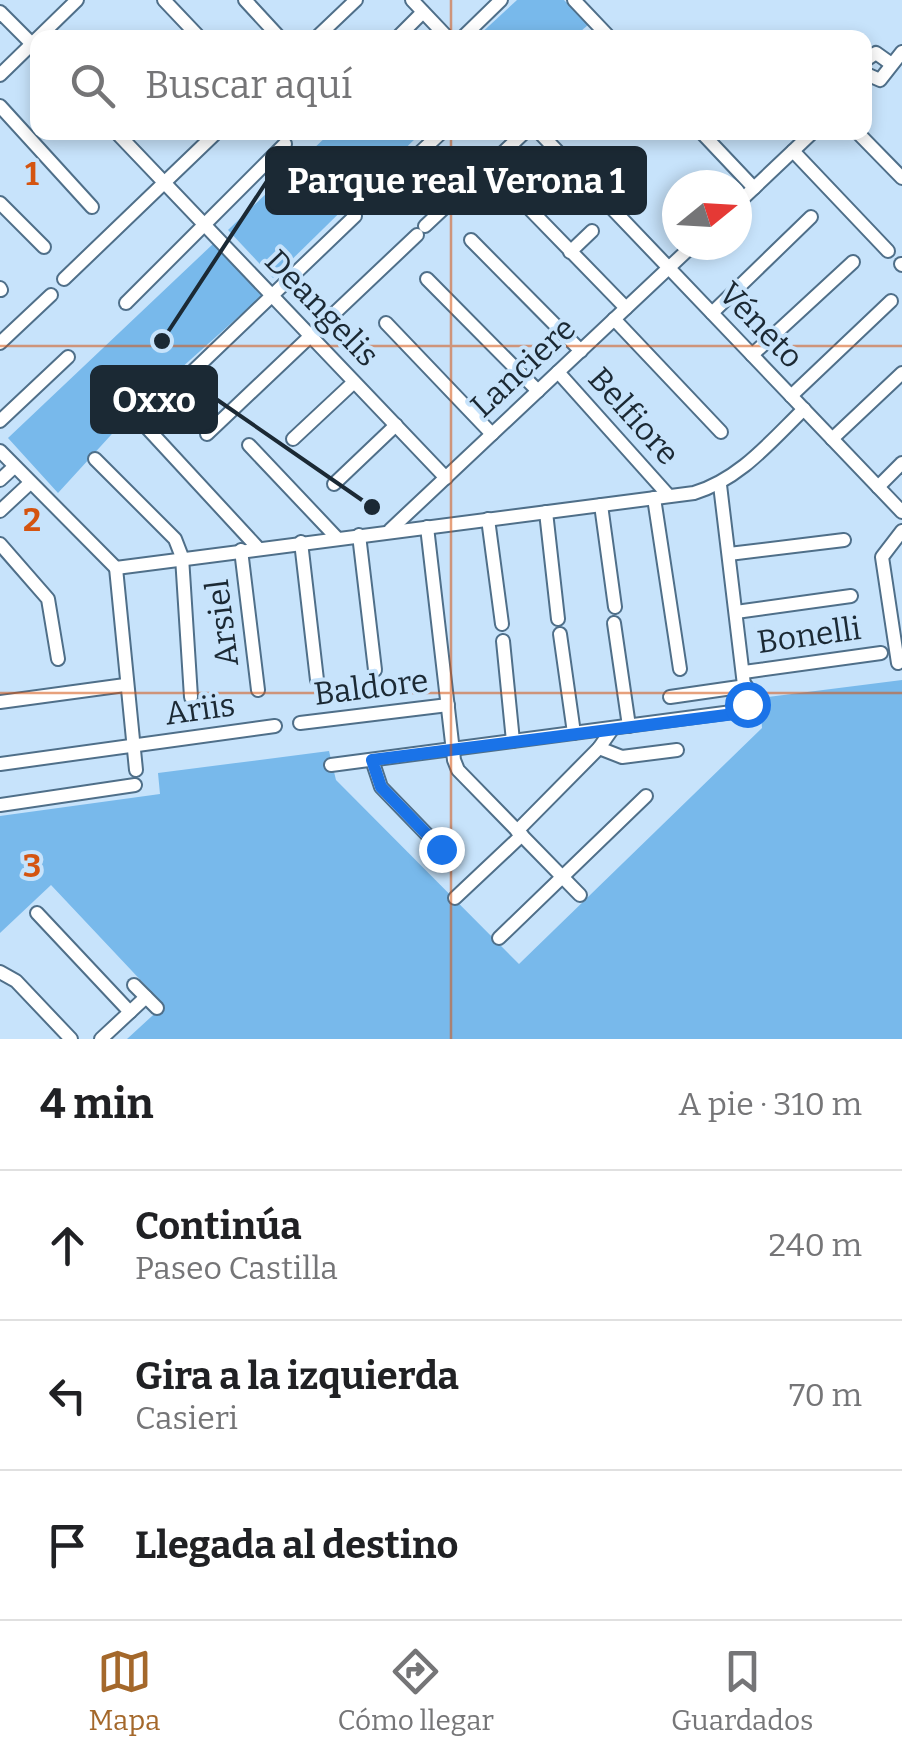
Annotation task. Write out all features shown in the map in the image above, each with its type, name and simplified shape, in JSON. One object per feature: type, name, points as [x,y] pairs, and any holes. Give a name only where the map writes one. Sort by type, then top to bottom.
[{"type":"street","points":[[49,30],[76,0]]},
{"type":"street","points":[[164,0],[192,30]]},
{"type":"street","points":[[245,0],[273,30]]},
{"type":"street","points":[[324,30],[356,0]]},
{"type":"street","points":[[412,0],[441,30]]},
{"type":"street","points":[[470,30],[501,0]]},
{"type":"street","points":[[574,0],[602,30]]},
{"type":"street","points":[[0,12],[30,42]]},
{"type":"street","points":[[405,30],[424,12]]},
{"type":"street","points":[[0,75],[30,49]]},
{"type":"street","points":[[890,62],[902,52]]},
{"type":"street","points":[[872,55],[876,53],[890,62]]},
{"type":"street","points":[[872,76],[880,80],[890,72],[890,62]]},
{"type":"street","points":[[0,106],[30,139]]},
{"type":"street","points":[[31,140],[92,208]]},
{"type":"street","name":"Deangelis","points":[[128,140],[446,478]]},
{"type":"street","points":[[64,279],[209,140]]},
{"type":"street","points":[[386,184],[433,140]]},
{"type":"street","points":[[207,434],[517,140]]},
{"type":"street","name":"Véneto","points":[[547,140],[902,512]]},
{"type":"street","points":[[709,140],[754,188],[804,140]]},
{"type":"street","points":[[865,140],[902,178]]},
{"type":"street","points":[[126,304],[285,144]]},
{"type":"street","points":[[793,151],[888,251]]},
{"type":"street","points":[[529,208],[573,168]]},
{"type":"street","points":[[518,196],[626,308]]},
{"type":"street","points":[[0,202],[44,247]]},
{"type":"street","points":[[188,376],[355,216]]},
{"type":"street","points":[[712,313],[810,217]]},
{"type":"street","points":[[570,252],[592,230]]},
{"type":"street","points":[[471,240],[581,351]]},
{"type":"street","name":"Lanciere","points":[[390,530],[677,260]]},
{"type":"street","points":[[752,355],[853,262]]},
{"type":"street","points":[[427,279],[538,390]]},
{"type":"street","points":[[0,343],[50,295]]},
{"type":"street","points":[[791,396],[891,301]]},
{"type":"street","points":[[614,319],[721,432]]},
{"type":"street","points":[[386,322],[492,434]]},
{"type":"street","points":[[0,421],[68,357]]},
{"type":"street","name":"Belfiore","points":[[558,372],[662,497]]},
{"type":"street","points":[[832,439],[902,373]]},
{"type":"street","points":[[292,438],[354,382]]},
{"type":"street","points":[[116,568],[662,497],[720,485],[804,409]]},
{"type":"street","points":[[136,417],[258,548]]},
{"type":"street","points":[[334,484],[396,425]]},
{"type":"street","points":[[249,445],[337,538]]},
{"type":"street","points":[[0,451],[116,568],[136,770]]},
{"type":"street","points":[[95,459],[175,539],[182,557],[191,698]]},
{"type":"street","points":[[878,487],[902,463]]},
{"type":"street","points":[[0,480],[14,466]]},
{"type":"street","points":[[0,512],[30,483]]},
{"type":"street","points":[[330,764],[747,710],[720,485]]},
{"type":"street","points":[[662,497],[680,668]]},
{"type":"street","points":[[601,505],[615,607]]},
{"type":"street","points":[[546,512],[574,733]]},
{"type":"street","points":[[488,519],[502,624]]},
{"type":"street","points":[[427,526],[452,748],[458,770],[580,895]]},
{"type":"street","points":[[898,663],[882,558],[886,546],[902,532]]},
{"type":"street","points":[[359,535],[375,670]]},
{"type":"street","points":[[729,554],[844,540]]},
{"type":"street","points":[[301,542],[317,680]]},
{"type":"street","points":[[0,544],[48,598],[58,659]]},
{"type":"street","name":"Arsiel","points":[[241,550],[258,690]]},
{"type":"street","points":[[736,612],[851,596]]},
{"type":"street","points":[[614,623],[629,726]]},
{"type":"street","points":[[503,641],[512,741]]},
{"type":"street","name":"Bonelli","points":[[670,697],[882,653]]},
{"type":"street","points":[[0,702],[126,685]]},
{"type":"street","name":"Baldore","points":[[300,723],[448,705]]},
{"type":"street","name":"Ariis","points":[[0,764],[275,726]]},
{"type":"street","points":[[454,898],[599,748],[613,728]]},
{"type":"street","points":[[599,748],[622,757],[678,750]]},
{"type":"street","points":[[372,760],[381,787],[441,849]]},
{"type":"street","points":[[0,805],[135,786]]},
{"type":"street","points":[[499,938],[646,796]]},
{"type":"street","points":[[38,913],[130,1012]]},
{"type":"street","points":[[0,972],[16,981],[71,1039]]},
{"type":"street","points":[[134,985],[157,1008]]},
{"type":"street","points":[[101,1039],[146,997]]},
{"type":"shaded area","points":[[517,0],[564,0],[588,25],[582,30],[485,30]]},
{"type":"shaded area","points":[[323,140],[414,140],[273,278],[228,230]]},
{"type":"shaded area","points":[[214,243],[265,293],[132,412],[58,493],[8,438]]},
{"type":"shaded area","points":[[902,680],[902,1039],[127,1039],[164,1005],[51,885],[0,933],[0,816],[160,794],[158,773],[329,751],[336,780],[519,964],[762,728],[760,698]]},
{"type":"place","name":"Parque real Verona 1","points":[[162,341]]},
{"type":"place","name":"Oxxo","points":[[372,507]]},
{"type":"route","points":[[441,849],[381,787],[372,760],[742,713],[747,704]]}]
